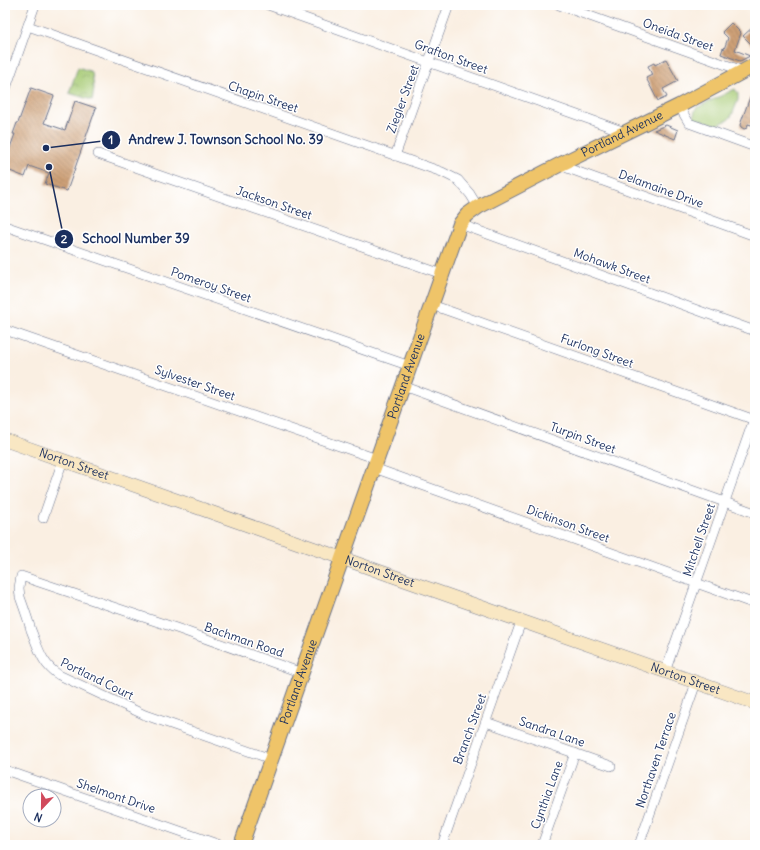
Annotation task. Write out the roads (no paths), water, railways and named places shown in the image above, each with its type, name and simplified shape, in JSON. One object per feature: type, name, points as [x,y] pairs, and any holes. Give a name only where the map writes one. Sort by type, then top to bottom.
[{"type":"main road","name":"Portland Avenue","points":[[241,845],[460,224],[467,215],[478,207],[679,106],[749,68]]},
{"type":"main road","name":"Norton Street","points":[[5,440],[755,703]]},
{"type":"street","points":[[5,91],[35,5]]},
{"type":"street","name":"Grafton Street","points":[[268,5],[625,132]]},
{"type":"street","name":"Ziegler Street","points":[[395,156],[449,5]]},
{"type":"street","name":"Oneida Street","points":[[559,5],[749,68]]},
{"type":"street","name":"Chapin Street","points":[[28,26],[442,172],[458,180],[470,194],[478,207]]},
{"type":"street","points":[[679,106],[689,124],[755,147]]},
{"type":"street","name":"Jackson Street","points":[[98,154],[442,274]]},
{"type":"street","name":"Delamaine Drive","points":[[559,165],[755,236]]},
{"type":"street","name":"Mohawk Street","points":[[460,224],[755,332]]},
{"type":"street","name":"Pomeroy Street","points":[[5,226],[410,366]]},
{"type":"street","name":"Furlong Street","points":[[432,304],[755,419]]},
{"type":"street","name":"Sylvester Street","points":[[5,330],[375,463]]},
{"type":"street","name":"Turpin Street","points":[[403,386],[755,513]]},
{"type":"street","name":"Mitchell Street","points":[[665,672],[755,419]]},
{"type":"street","points":[[43,518],[63,460]]},
{"type":"street","name":"Dickinson Street","points":[[375,463],[755,604]]},
{"type":"street","name":"Portland Court","points":[[179,630],[21,576],[19,588],[20,597],[40,654],[53,672],[145,715],[272,759]]},
{"type":"street","name":"Branch Street","points":[[442,845],[522,622]]},
{"type":"street","name":"Bachman Road","points":[[179,630],[302,672]]},
{"type":"street","name":"Northaven Terrace","points":[[639,845],[696,683]]},
{"type":"street","name":"Sandra Lane","points":[[486,722],[611,766]]},
{"type":"street","name":"Cynthia Lane","points":[[542,845],[575,753]]},
{"type":"street","name":"Shelmont Drive","points":[[5,770],[220,845]]},
{"type":"place","name":"Andrew J. Townson School No. 39","points":[[46,148]]},
{"type":"place","name":"School Number 39","points":[[49,167]]}]
